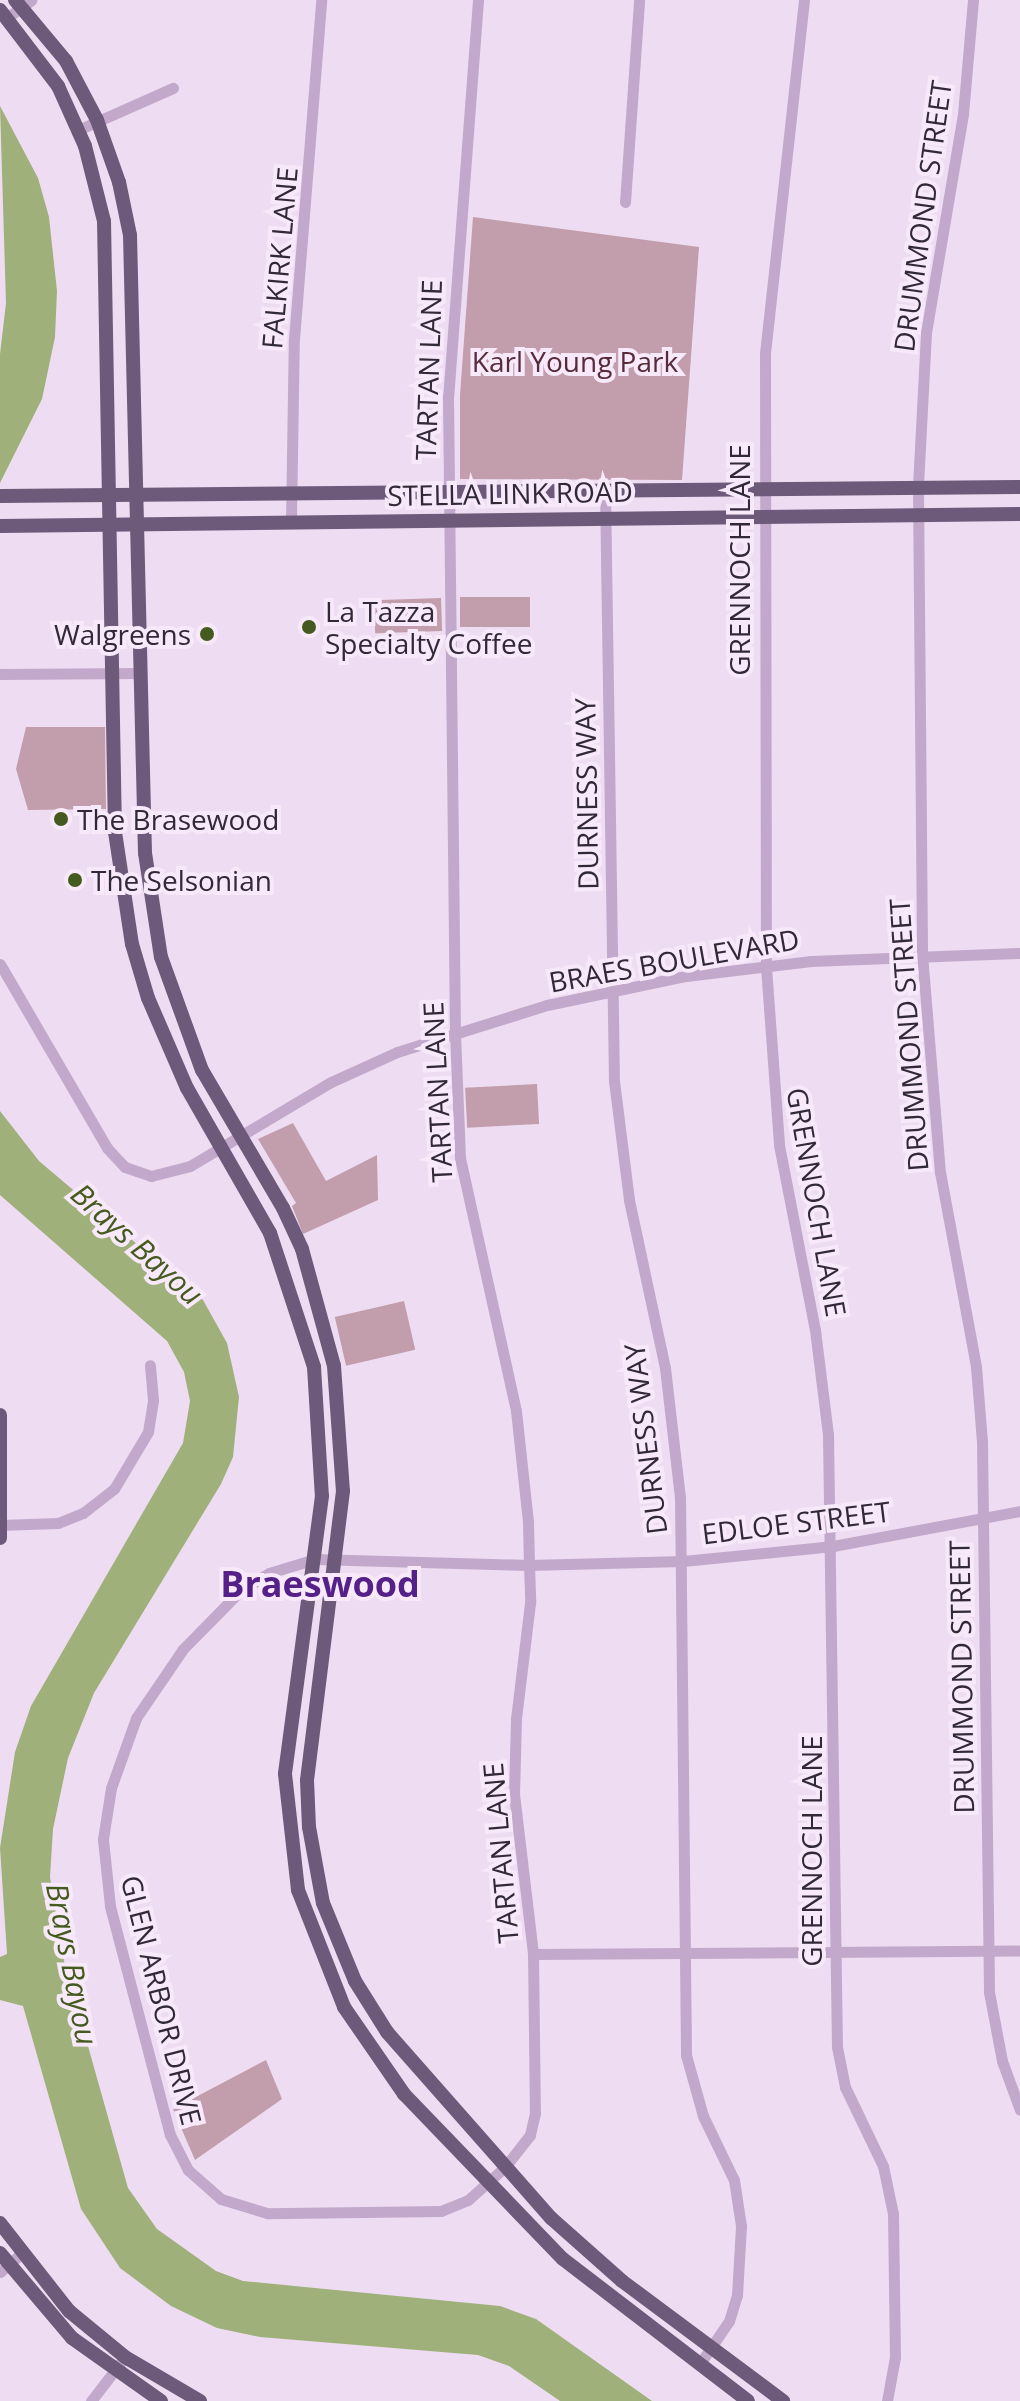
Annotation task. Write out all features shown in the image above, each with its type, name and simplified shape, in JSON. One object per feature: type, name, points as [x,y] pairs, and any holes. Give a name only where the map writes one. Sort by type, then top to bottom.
[{"type":"main road","points":[[22,2],[66,61],[97,120],[126,207],[135,308],[145,853],[161,957],[202,1070],[302,1249],[334,1366],[343,1438],[337,1561],[307,1780],[322,1899],[355,1981],[387,2032],[551,2218],[622,2281],[783,2401]]},
{"type":"main road","points":[[4,13],[58,86],[78,130],[100,194],[110,308],[119,873],[141,975],[187,1088],[223,1147],[288,1277],[314,1369],[322,1496],[285,1774],[291,1852],[303,1906],[325,1966],[361,2036],[404,2094],[563,2259],[748,2401]]},
{"type":"main road","points":[[110,308],[135,308]]},
{"type":"main road","name":"STELLA LINK ROAD","points":[[8,496],[1020,487]]},
{"type":"main road","name":"STELLA LINK ROAD","points":[[0,526],[291,520],[1020,514]]},
{"type":"main road","points":[[141,975],[161,957]]},
{"type":"main road","points":[[314,1369],[334,1366]]},
{"type":"main road","points":[[0,1415],[0,1529]]},
{"type":"main road","points":[[303,1906],[322,1899]]},
{"type":"main road","points":[[0,2223],[21,2254],[69,2311],[125,2357],[200,2401]]},
{"type":"main road","points":[[3,2263],[46,2313],[113,2371],[161,2401]]},
{"type":"street","name":"FALKIRK LANE","points":[[291,520],[294,339],[321,0]]},
{"type":"street","name":"TARTAN LANE","points":[[478,0],[453,311],[448,519],[455,1033],[460,1158],[516,1411],[529,1565],[514,1794],[533,1954],[535,2113],[530,2135],[506,2166]]},
{"type":"street","points":[[625,202],[639,0]]},
{"type":"street","name":"GRENNOCH LANE","points":[[804,0],[765,354],[762,517],[766,967],[772,1087],[822,1380],[833,1546],[835,1952],[842,2075],[883,2166],[893,2214],[895,2357],[887,2401]]},
{"type":"street","name":"DRUMMOND STREET","points":[[973,0],[963,114],[926,333],[918,488],[922,954],[940,1172],[976,1367],[983,1519],[991,2018],[1020,2110]]},
{"type":"street","points":[[4,13],[22,2]]},
{"type":"street","points":[[78,130],[173,88]]},
{"type":"street","name":"DURNESS WAY","points":[[605,490],[616,1096],[629,1200],[665,1368],[683,1561],[684,1953],[691,2085],[734,2180],[741,2226],[737,2295],[712,2347],[699,2365]]},
{"type":"street","points":[[0,674],[141,673]]},
{"type":"street","name":"BRAES BOULEVARD","points":[[223,1147],[331,1082],[455,1033],[612,990],[766,967],[922,954],[1020,953]]},
{"type":"street","points":[[0,964],[117,1161],[137,1174],[159,1176],[223,1147]]},
{"type":"street","points":[[0,1529],[58,1523],[83,1513],[114,1489],[148,1432],[153,1400],[150,1365]]},
{"type":"street","name":"EDLOE STREET","points":[[337,1561],[529,1565],[683,1561],[833,1546],[1020,1511]]},
{"type":"street","name":"GLEN ARBOR DRIVE","points":[[337,1561],[315,1559],[288,1565],[251,1583],[183,1649],[136,1718],[111,1788],[103,1839],[105,1881],[167,2124],[179,2157],[199,2181],[221,2199],[259,2211],[441,2211],[468,2200],[506,2166]]},
{"type":"street","points":[[533,1954],[1020,1951]]},
{"type":"street","points":[[3,2263],[21,2254]]},
{"type":"street","points":[[91,2401],[125,2357]]},
{"type":"green space","name":"Karl Young Park","points":[[473,217],[699,247],[682,480],[460,479],[460,395]]},
{"type":"green space","points":[[460,597],[530,597],[530,627],[460,627]]},
{"type":"green space","points":[[441,598],[442,631],[375,633],[374,600]]},
{"type":"green space","points":[[26,727],[105,727],[106,809],[28,810],[16,769]]},
{"type":"green space","points":[[537,1084],[539,1124],[467,1128],[465,1088]]},
{"type":"green space","points":[[293,1123],[326,1181],[377,1155],[378,1200],[303,1234],[292,1206],[296,1203],[258,1139]]},
{"type":"green space","points":[[404,1301],[415,1350],[346,1366],[335,1317]]},
{"type":"green space","points":[[266,2060],[282,2099],[195,2160],[173,2109]]},
{"type":"shaded area","points":[[0,106],[38,178],[49,217],[57,291],[55,337],[42,399],[0,483],[0,354],[6,303]]},
{"type":"shaded area","points":[[0,1111],[39,1161],[203,1300],[227,1343],[239,1397],[233,1457],[221,1484],[94,1693],[68,1758],[53,1829],[50,1877],[64,1961],[128,2188],[157,2229],[216,2271],[243,2281],[500,2306],[536,2319],[652,2401],[560,2401],[509,2366],[478,2355],[260,2337],[217,2328],[171,2306],[120,2268],[81,2209],[23,2006],[0,2000],[0,1957],[7,1954],[0,1848],[15,1752],[31,1706],[183,1443],[190,1401],[184,1372],[167,1341],[0,1195]]},
{"type":"place","name":"La Tazza Specialty Coffee","points":[[309,627]]},
{"type":"place","name":"Walgreens","points":[[207,634]]},
{"type":"place","name":"The Brasewood","points":[[61,819]]},
{"type":"place","name":"The Selsonian","points":[[75,880]]},
{"type":"district","name":"Braeswood","points":[[320,1584]]},
{"type":"water label","name":"Brays Bayou","points":[[137,1244]]},
{"type":"water label","name":"Brays Bayou","points":[[72,1964]]}]
